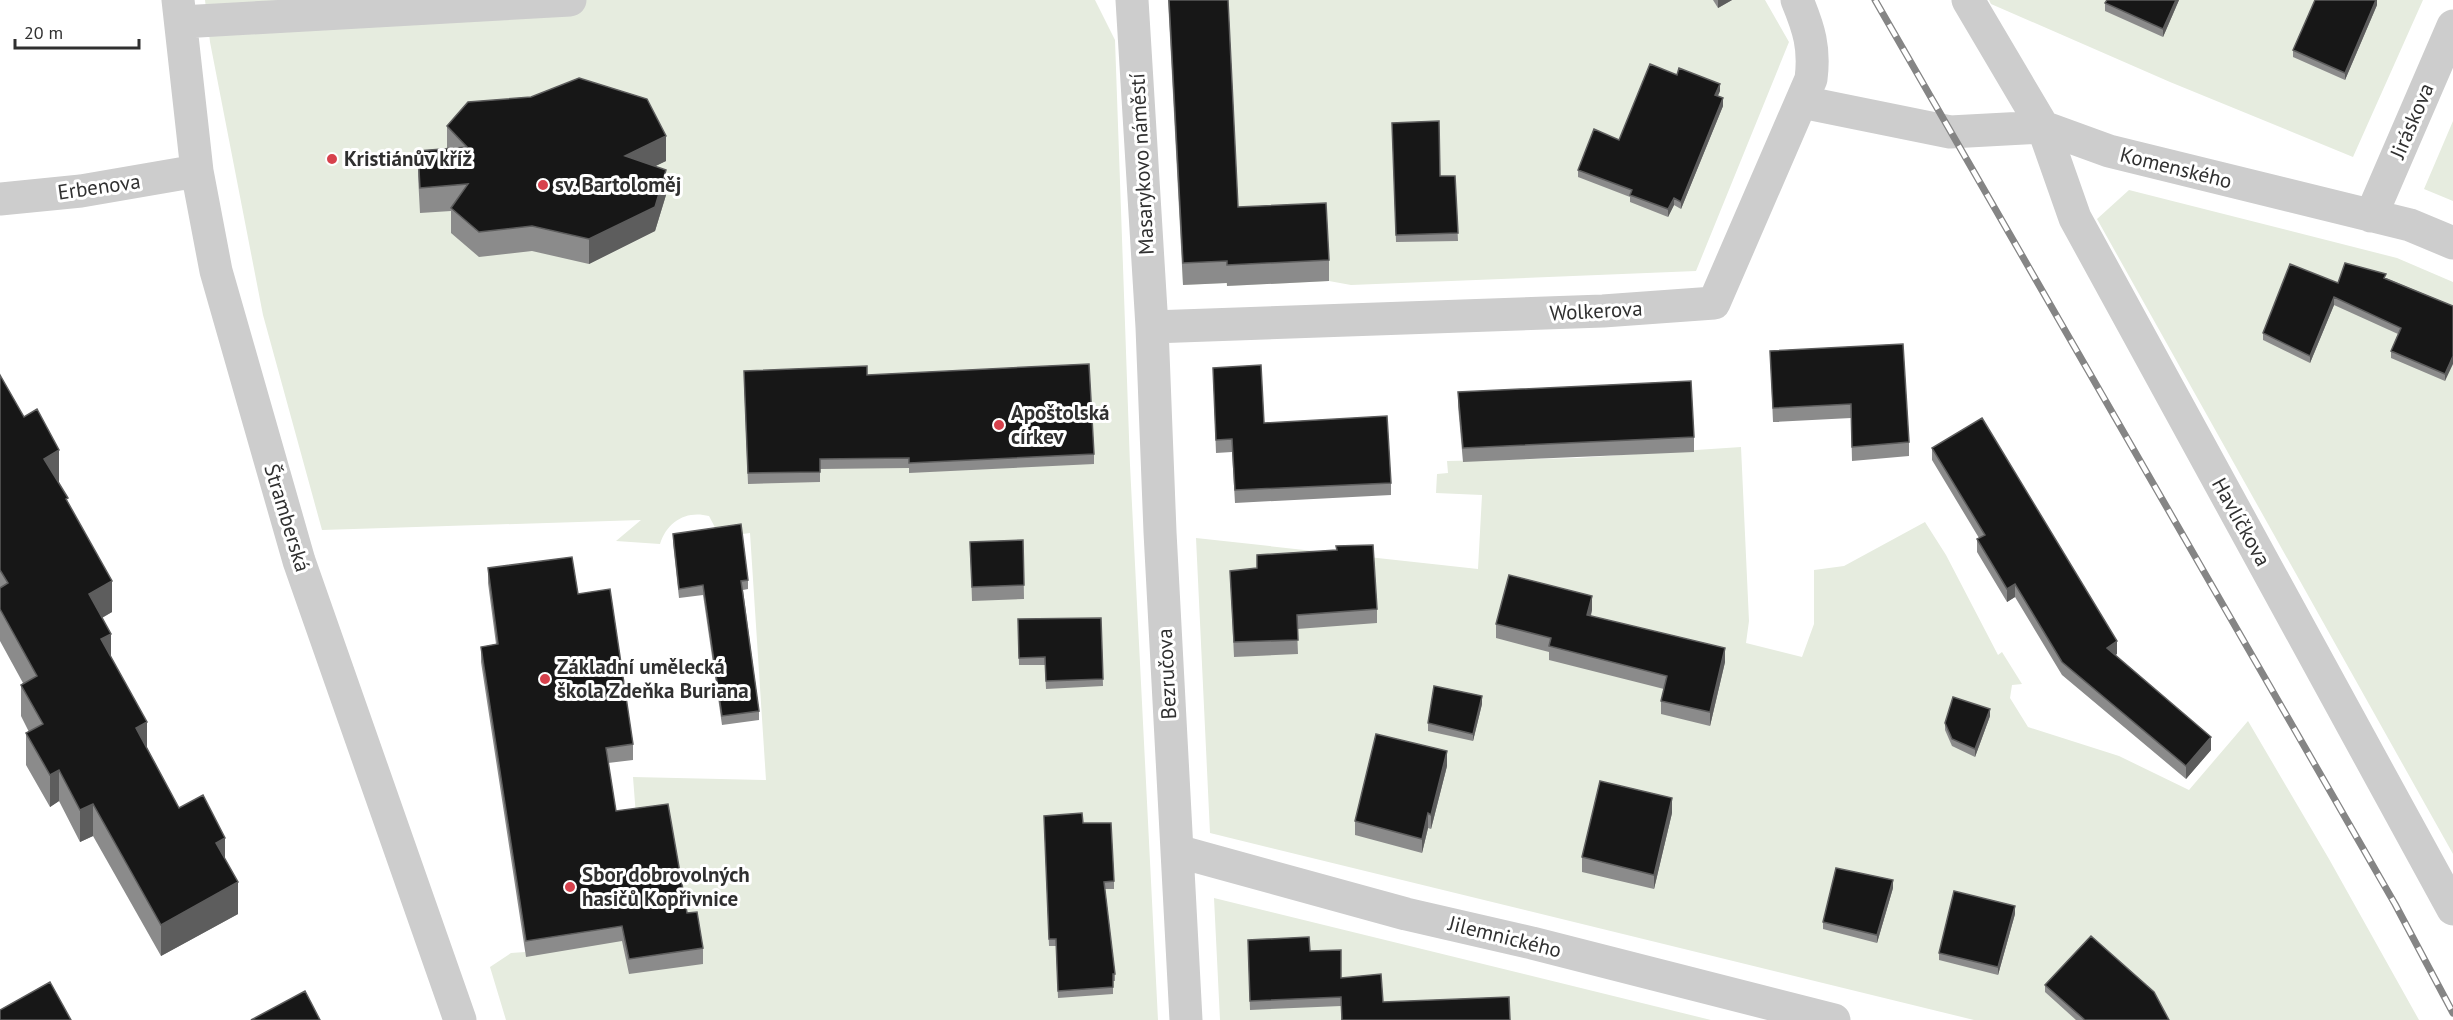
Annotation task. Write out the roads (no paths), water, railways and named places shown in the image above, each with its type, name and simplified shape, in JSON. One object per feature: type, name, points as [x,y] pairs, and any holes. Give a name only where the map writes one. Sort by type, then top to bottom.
[{"type":"street","points":[[180,11],[570,0]]},
{"type":"street","name":"Masarykovo náměstí","points":[[1132,0],[1152,327]]},
{"type":"street","name":"Wolkerova","points":[[1152,327],[1603,311],[1714,303],[1811,79],[1812,42],[1797,0]]},
{"type":"street","points":[[1802,102],[1950,132],[2043,127],[1968,0]]},
{"type":"street","name":"Štramberská","points":[[180,11],[197,171],[216,270],[299,561],[460,1020]]},
{"type":"street","name":"Jiráskova","points":[[2371,216],[2453,26]]},
{"type":"street","name":"Komenského","points":[[2043,127],[2109,152],[2410,225],[2453,243]]},
{"type":"street","name":"Havlíčkova","points":[[2043,127],[2075,218],[2453,909]]},
{"type":"street","name":"Erbenova","points":[[0,198],[81,191],[197,171]]},
{"type":"street","name":"Bezručova","points":[[1152,327],[1160,532],[1186,1020]]},
{"type":"street","name":"Jilemnického","points":[[1176,851],[1407,914],[1533,943],[1834,1020]]},
{"type":"railway","points":[[1875,0],[2395,904],[2453,1013]]},
{"type":"place","name":"Kristiánův kříž","points":[[332,159]]},
{"type":"place","name":"sv. Bartoloměj","points":[[543,185]]},
{"type":"place","name":"Apoštolská církev","points":[[999,425]]},
{"type":"place","name":"Základní umělecká škola Zdeňka Buriana","points":[[545,679]]},
{"type":"place","name":"Sbor dobrovolných hasičů Kopřivnice","points":[[570,887]]}]
